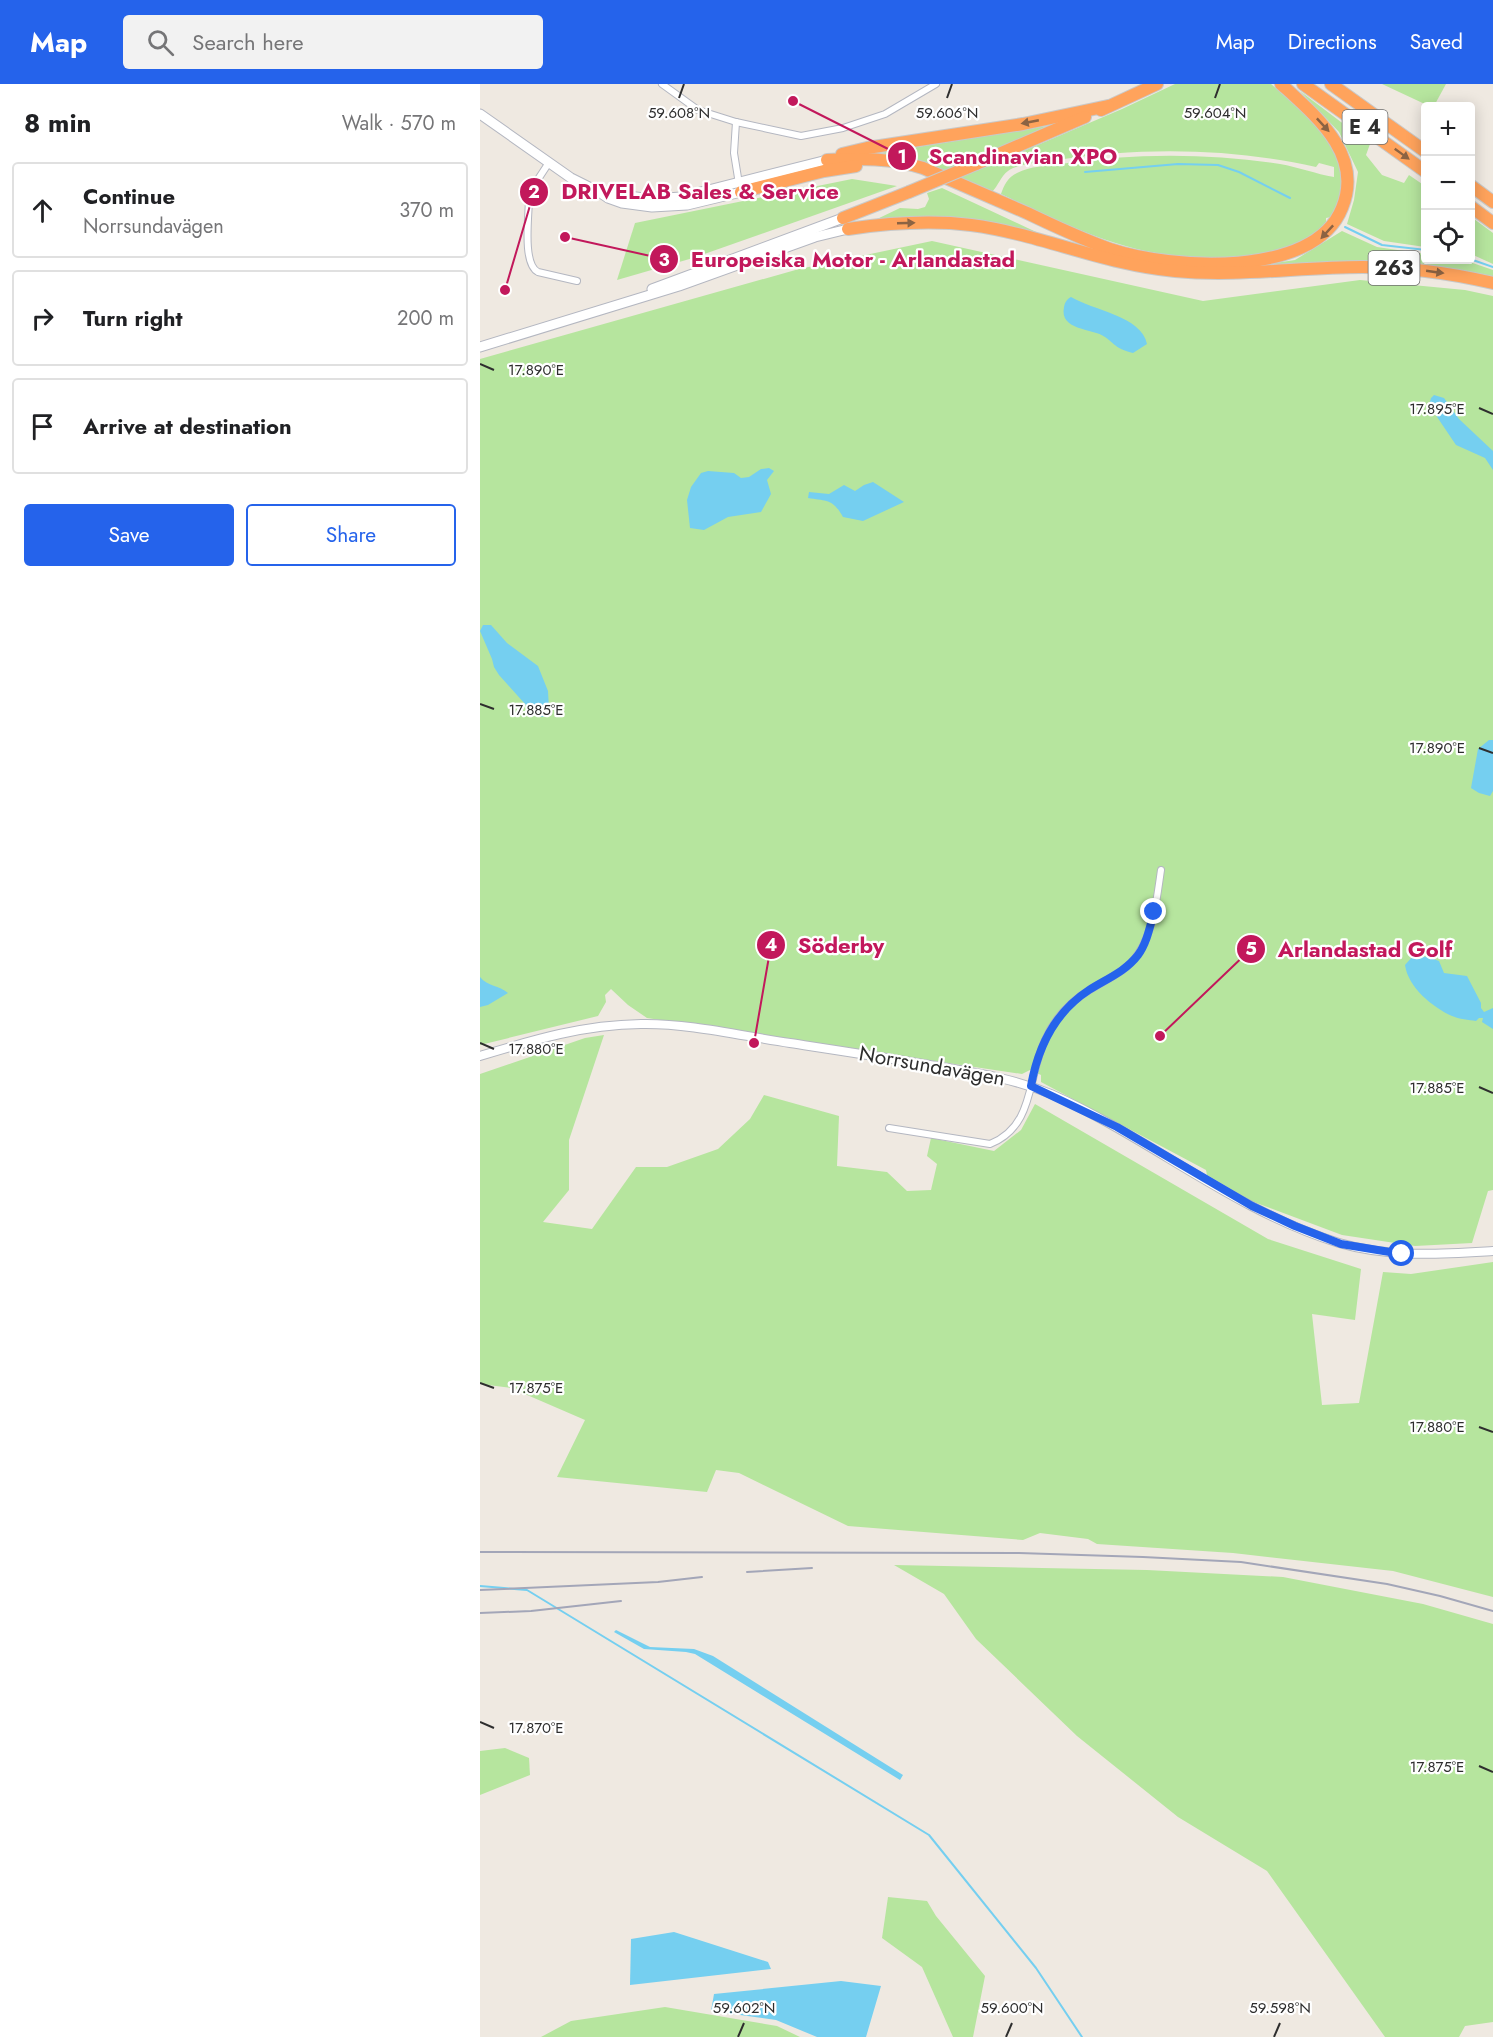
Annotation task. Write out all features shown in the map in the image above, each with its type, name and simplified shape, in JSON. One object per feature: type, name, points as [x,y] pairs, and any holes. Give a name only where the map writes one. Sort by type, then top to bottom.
[{"type":"highway","name":"263","points":[[846,223],[909,192],[1157,84]]},
{"type":"highway","points":[[827,160],[887,160],[923,168],[1079,237],[1124,252],[1182,262],[1210,263],[1273,258],[1303,249],[1320,239],[1330,229],[1339,218],[1345,202],[1348,179],[1346,165],[1335,140],[1302,103],[1281,84]]},
{"type":"highway","name":"E 4","points":[[1303,84],[1421,169]]},
{"type":"highway","name":"E 4","points":[[1331,84],[1421,149]]},
{"type":"highway","points":[[827,160],[867,148],[1012,125],[1108,106]]},
{"type":"highway","points":[[740,188],[839,168],[864,166],[896,169],[930,179],[1114,260]]},
{"type":"highway","points":[[1475,189],[1493,202]]},
{"type":"highway","points":[[1475,210],[1493,223]]},
{"type":"highway","name":"263","points":[[846,223],[932,222],[972,225],[1114,260],[1173,271],[1203,273],[1388,268],[1442,273],[1493,283]]},
{"type":"main road","points":[[480,112],[548,164],[608,198],[622,203],[652,207],[687,205],[827,160]]},
{"type":"main road","name":"263","points":[[480,347],[679,286],[814,237],[846,223]]},
{"type":"street","points":[[662,84],[698,110],[736,122],[801,136],[843,129],[885,114],[936,84]]},
{"type":"street","points":[[671,84],[675,92]]},
{"type":"street","points":[[736,122],[734,153],[740,188]]},
{"type":"street","points":[[548,164],[531,190],[529,198],[528,253],[530,265],[538,272],[577,281]]},
{"type":"street","points":[[889,1128],[990,1144],[1004,1139],[1019,1122],[1030,1096],[1034,1071],[1051,1027],[1064,1010],[1089,990],[1118,974],[1137,956],[1154,912],[1161,870]]},
{"type":"street","name":"Norrsundavägen","points":[[480,1056],[553,1034],[584,1028],[643,1024],[897,1059],[1011,1080],[1031,1086],[1117,1127],[1252,1206],[1341,1244],[1402,1254],[1431,1255],[1493,1251]]},
{"type":"green space","points":[[1175,84],[1271,84],[1313,121],[1340,155],[1343,180],[1340,206],[1331,217],[1326,218],[1326,226],[1304,242],[1288,249],[1240,257],[1200,258],[1141,250],[1112,242],[1001,194],[1009,179],[1022,171],[1088,160],[1143,156],[1198,156],[1280,164],[1334,177],[1334,167],[1319,163],[1316,167],[1219,153],[1154,151],[1121,153],[1018,166],[1003,176],[992,192],[907,158],[880,153],[1047,126],[976,160],[984,168]]},
{"type":"green space","points":[[1382,84],[1446,84],[1436,102],[1421,102]]},
{"type":"green space","points":[[1300,91],[1370,144],[1366,155],[1382,175],[1404,183],[1409,175],[1421,183],[1421,246],[1384,241],[1347,224],[1354,200],[1358,172],[1339,132]]},
{"type":"green space","points":[[852,179],[897,186],[693,258],[617,280],[635,223]]},
{"type":"green space","points":[[942,188],[1051,239],[941,220],[875,220],[900,208],[925,207],[929,199],[927,193]]},
{"type":"green space","points":[[1475,220],[1493,233],[1493,264],[1475,256]]},
{"type":"green space","points":[[1342,231],[1377,247],[1421,253],[1421,264],[1475,264],[1493,270],[1493,280],[1477,276],[1254,266],[1295,260]]},
{"type":"green space","points":[[932,241],[1203,301],[1360,280],[1465,290],[1493,296],[1493,1190],[1488,1191],[1472,1243],[1415,1246],[1342,1235],[1251,1201],[1207,1175],[1206,1170],[1041,1082],[1041,1075],[1030,1070],[1022,1074],[647,1018],[611,989],[605,995],[606,1002],[598,1016],[480,1045],[480,359],[799,269]]},
{"type":"green space","points":[[604,1035],[569,1140],[569,1190],[543,1222],[592,1229],[636,1167],[667,1167],[718,1149],[750,1119],[764,1095],[839,1116],[837,1166],[887,1172],[907,1191],[931,1190],[937,1164],[927,1156],[931,1138],[994,1151],[1021,1130],[1035,1104],[1268,1239],[1361,1269],[1355,1320],[1312,1314],[1322,1405],[1359,1403],[1383,1272],[1411,1274],[1493,1262],[1493,1597],[1393,1571],[1233,1553],[1097,1544],[1088,1539],[1040,1533],[1023,1540],[848,1526],[739,1473],[716,1470],[707,1492],[557,1477],[585,1420],[511,1388],[480,1384],[480,1074],[585,1038]]},
{"type":"green space","points":[[894,1565],[1147,1570],[1283,1577],[1423,1604],[1493,1624],[1493,2022],[1465,2026],[1459,2037],[1385,2037],[1267,1871],[1178,1817],[1077,1736],[976,1639],[944,1594]]},
{"type":"green space","points":[[505,1748],[529,1758],[530,1775],[480,1795],[480,1751]]},
{"type":"green space","points":[[888,1897],[927,1901],[936,1916],[985,1976],[973,2037],[953,2037],[922,1967],[882,1938]]},
{"type":"green space","points":[[665,2007],[777,2026],[800,2037],[541,2037],[571,2021]]},
{"type":"water","points":[[1071,297],[1126,320],[1143,334],[1147,344],[1133,353],[1120,349],[1100,334],[1072,325],[1064,315],[1065,304]]},
{"type":"water","points":[[1434,395],[1444,398],[1459,419],[1493,451],[1493,470],[1485,458],[1456,445],[1429,405]]},
{"type":"water","points":[[769,468],[774,471],[767,480],[771,494],[761,512],[728,517],[704,530],[690,528],[687,500],[691,487],[701,473],[708,471],[734,473],[741,478]]},
{"type":"water","points":[[873,482],[904,502],[863,521],[843,517],[829,502],[808,498],[809,492],[829,494],[844,485],[855,491]]},
{"type":"water","points":[[483,625],[491,625],[507,643],[538,666],[548,691],[548,715],[542,717],[534,714],[499,675],[480,631]]},
{"type":"water","points":[[1489,740],[1493,740],[1493,791],[1490,796],[1471,788],[1478,749]]},
{"type":"water","points":[[1413,956],[1428,957],[1439,961],[1444,973],[1467,976],[1484,1012],[1493,1008],[1493,1029],[1482,1022],[1483,1018],[1476,1021],[1452,1016],[1422,995],[1411,981],[1405,965]]},
{"type":"water","points":[[480,977],[486,983],[508,993],[480,1007]]},
{"type":"water","points":[[616,1630],[650,1647],[694,1649],[713,1656],[903,1775],[900,1780],[695,1654],[644,1649],[614,1632]]},
{"type":"water","points":[[674,1932],[768,1962],[771,1969],[630,1985],[631,1939]]},
{"type":"water","points":[[841,1981],[881,1986],[866,2037],[817,2037],[776,2020],[711,2011],[714,1994]]},
{"type":"waterway","points":[[1085,172],[1178,164],[1218,165],[1239,172],[1290,198]]},
{"type":"waterway","points":[[1345,227],[1382,245],[1421,249]]},
{"type":"waterway","points":[[1475,261],[1493,267]]},
{"type":"waterway","points":[[480,1586],[527,1590],[929,1835],[1036,1968],[1082,2037]]},
{"type":"railway","points":[[480,1552],[1019,1553],[1241,1562],[1387,1584],[1493,1611]]},
{"type":"railway","points":[[747,1572],[812,1568]]},
{"type":"railway","points":[[480,1590],[658,1582],[702,1577]]},
{"type":"railway","points":[[480,1613],[531,1611],[621,1601]]},
{"type":"place","name":"Scandinavian XPO","points":[[793,101]]},
{"type":"place","name":"Europeiska Motor - Arlandastad","points":[[565,237]]},
{"type":"place","name":"DRIVELAB Sales & Service","points":[[505,290]]},
{"type":"place","name":"Arlandastad Golf","points":[[1160,1036]]},
{"type":"place","name":"Söderby","points":[[754,1043]]},
{"type":"route","points":[[1154,912],[1137,956],[1118,974],[1089,990],[1064,1010],[1051,1027],[1044,1041],[1031,1086],[1117,1127],[1252,1206],[1295,1226],[1341,1244],[1402,1254]]}]
